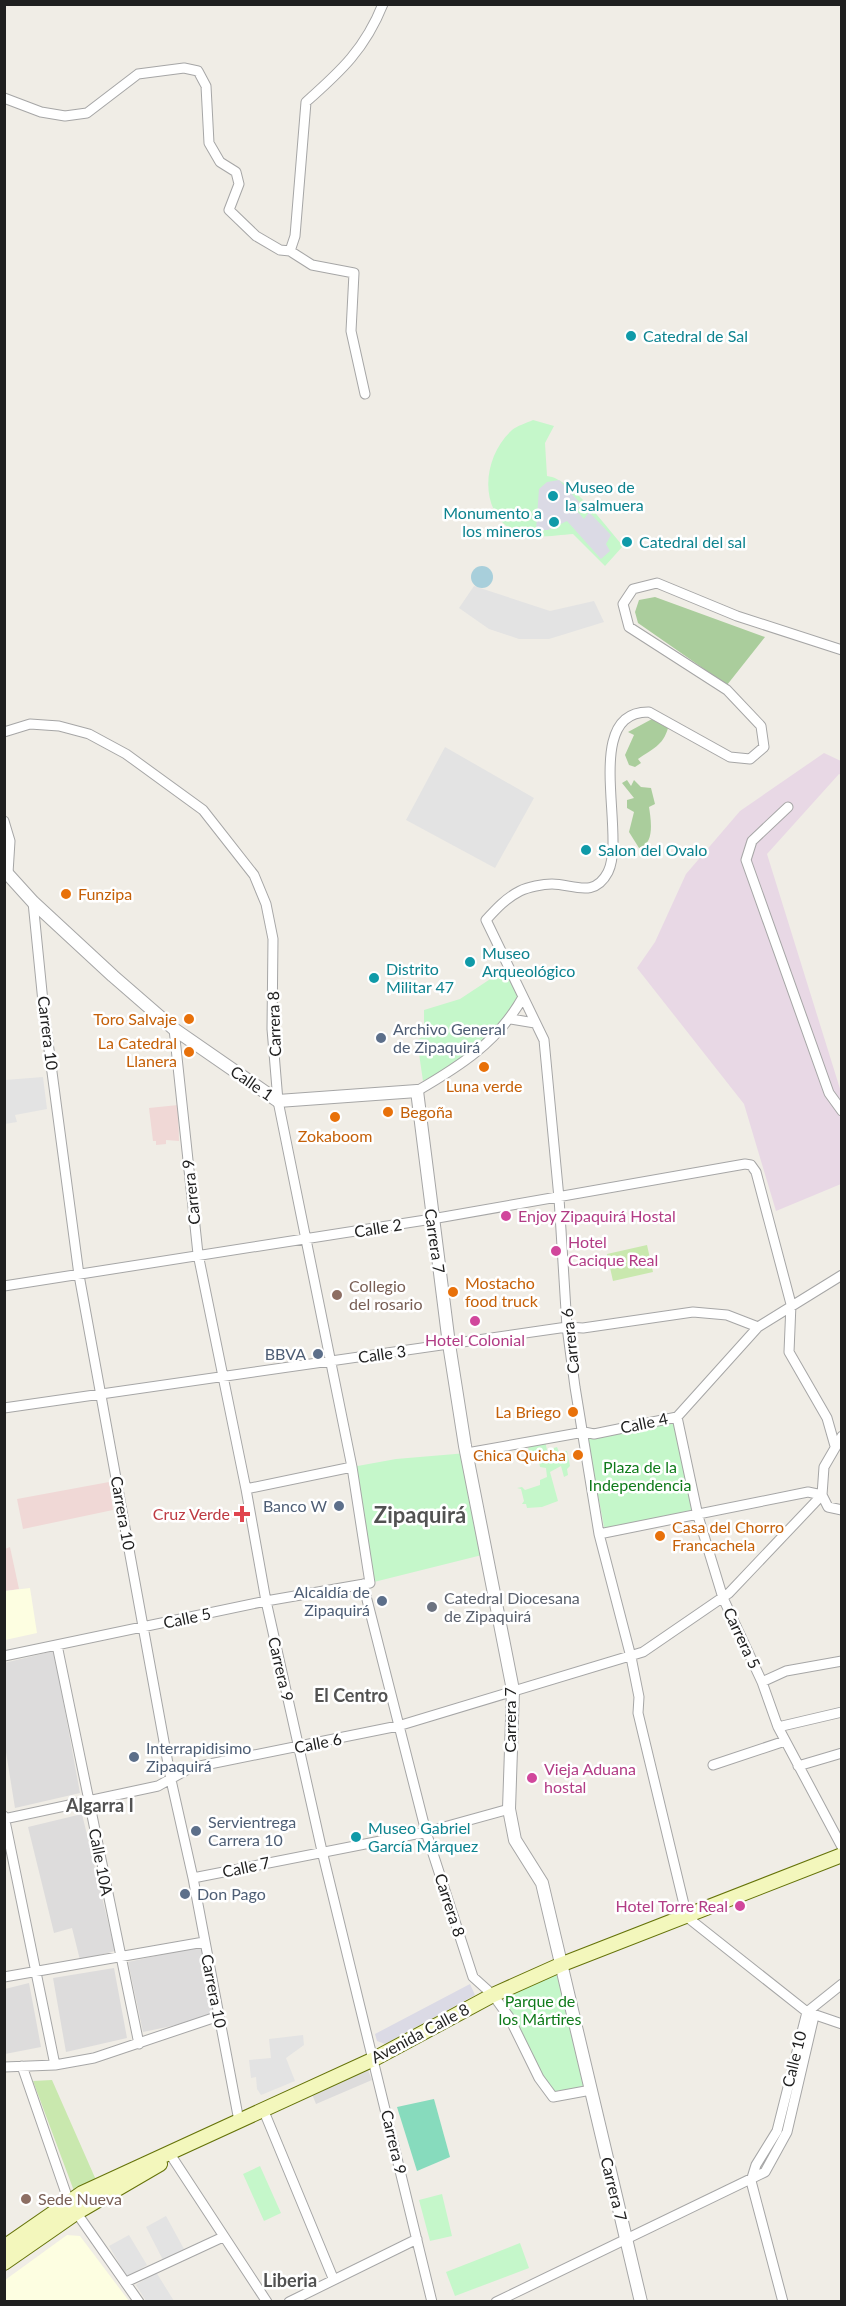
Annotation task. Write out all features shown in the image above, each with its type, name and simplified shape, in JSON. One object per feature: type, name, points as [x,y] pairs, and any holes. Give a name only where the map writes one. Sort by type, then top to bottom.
[{"type":"main road","name":"Avenida Calle 8","points":[[4,2247],[73,2207],[156,2168],[170,2154],[374,2059],[493,1995],[560,1965],[842,1855]]},
{"type":"main road","name":"Avenida Calle 8","points":[[4,2263],[73,2207]]},
{"type":"street","points":[[291,251],[295,236],[306,102],[343,69],[372,31],[383,4]]},
{"type":"street","points":[[4,98],[41,112],[65,116],[87,112],[138,74],[184,68],[198,71],[206,86],[209,143],[220,162],[236,172],[239,184],[230,210],[256,236],[280,250],[291,251],[312,265],[354,273],[351,331],[365,394]]},
{"type":"street","name":"Carrera 6","points":[[631,1657],[599,1534],[567,1327],[559,1198],[544,1040],[486,921],[502,902],[522,890],[552,884],[584,889],[601,883],[609,870],[611,849],[612,738],[623,720],[635,712],[649,712],[730,757],[750,759],[764,747],[761,726],[727,690],[629,627],[623,604],[633,589],[657,583],[748,620],[842,650]]},
{"type":"street","name":"Carrera 8","points":[[4,732],[30,724],[58,726],[89,734],[126,754],[203,810],[254,875],[266,904],[273,939],[272,1029],[278,1101],[352,1467],[367,1583],[398,1726],[426,1832],[473,1977],[493,1995],[509,2016],[539,2078],[553,2097],[591,2090]]},
{"type":"street","points":[[788,807],[752,841],[746,860],[829,1093],[842,1111]]},
{"type":"street","points":[[4,821],[10,841],[6,874]]},
{"type":"street","name":"Calle 1","points":[[6,874],[31,900],[174,1029],[278,1101],[417,1091],[465,1063],[511,1019],[523,997]]},
{"type":"street","name":"Carrera 10","points":[[31,900],[79,1275],[171,1780],[193,1878],[239,2121]]},
{"type":"street","points":[[511,1019],[536,1023]]},
{"type":"street","name":"Carrera 9","points":[[174,1029],[198,1254],[246,1489],[266,1601],[322,1851],[432,2301]]},
{"type":"street","name":"Carrera 7","points":[[417,1091],[432,1220],[466,1453],[513,1690],[510,1809],[515,1840],[542,1883],[641,2301]]},
{"type":"street","name":"Calle 2","points":[[4,1286],[198,1254],[432,1220],[745,1164],[751,1166],[756,1172],[791,1304]]},
{"type":"street","name":"Calle 4","points":[[466,1453],[584,1432],[594,1434],[677,1417],[758,1327],[791,1304],[842,1275]]},
{"type":"street","points":[[791,1304],[789,1352],[827,1418],[835,1446]]},
{"type":"street","name":"Calle 3","points":[[4,1408],[567,1327],[583,1328],[693,1312],[727,1315],[758,1327]]},
{"type":"street","name":"Carrera 5","points":[[677,1417],[698,1515],[723,1598],[762,1682],[778,1727],[842,1847]]},
{"type":"street","points":[[842,1436],[824,1467],[822,1495],[828,1507],[842,1510]]},
{"type":"street","points":[[246,1489],[352,1467]]},
{"type":"street","points":[[599,1534],[808,1492],[822,1495]]},
{"type":"street","name":"Calle 6","points":[[5,1818],[158,1786],[190,1768],[398,1726],[513,1690],[631,1657],[643,1652],[723,1598],[822,1495]]},
{"type":"street","name":"Calle 5","points":[[4,1656],[266,1601],[367,1583]]},
{"type":"street","name":"Calle 10A","points":[[57,1645],[139,2044]]},
{"type":"street","points":[[631,1657],[639,1697],[638,1713],[687,1917]]},
{"type":"street","points":[[762,1682],[786,1671],[842,1661]]},
{"type":"street","points":[[778,1727],[842,1712]]},
{"type":"street","points":[[712,1765],[785,1741]]},
{"type":"street","points":[[798,1766],[842,1753]]},
{"type":"street","name":"Calle 7","points":[[193,1878],[426,1832],[510,1809]]},
{"type":"street","points":[[5,1818],[55,2065]]},
{"type":"street","name":"Calle 10","points":[[496,2301],[751,2181],[765,2172],[787,2132],[811,2014],[687,1917]]},
{"type":"street","points":[[4,1977],[204,1942]]},
{"type":"street","points":[[842,1984],[811,2014],[842,2024]]},
{"type":"street","points":[[4,2067],[55,2065],[94,2058],[219,2016]]},
{"type":"street","points":[[22,2066],[73,2207],[139,2301]]},
{"type":"street","points":[[263,2109],[333,2278]]},
{"type":"street","points":[[170,2154],[267,2301]]},
{"type":"street","points":[[751,2181],[783,2301]]},
{"type":"street","points":[[126,2282],[223,2237]]},
{"type":"street","points":[[289,2301],[417,2239]]},
{"type":"shaded area","points":[[559,480],[581,504],[577,511],[584,519],[589,512],[611,535],[606,544],[610,551],[601,559],[567,521],[548,530],[536,530],[539,489],[547,482]]},
{"type":"shaded area","points":[[474,586],[550,611],[594,601],[604,622],[549,639],[519,639],[489,629],[459,608]]},
{"type":"shaded area","points":[[445,747],[534,798],[495,868],[406,820]]},
{"type":"shaded area","points":[[824,753],[841,761],[841,775],[839,774],[767,854],[841,1092],[841,1184],[776,1211],[744,1104],[637,968],[655,942],[686,874],[740,811]]},
{"type":"shaded area","points":[[43,1077],[47,1109],[15,1115],[17,1122],[5,1124],[5,1080]]},
{"type":"shaded area","points":[[178,1105],[179,1141],[166,1140],[166,1144],[156,1145],[156,1141],[153,1141],[149,1108]]},
{"type":"shaded area","points":[[109,1482],[113,1510],[23,1529],[17,1499]]},
{"type":"shaded area","points":[[10,1547],[19,1589],[5,1591],[5,1549]]},
{"type":"shaded area","points":[[30,1588],[37,1633],[5,1640],[5,1591]]},
{"type":"shaded area","points":[[54,1651],[80,1793],[15,1808],[5,1746],[4,1663]]},
{"type":"shaded area","points":[[82,1814],[115,1951],[80,1960],[72,1928],[54,1933],[28,1827]]},
{"type":"shaded area","points":[[201,1946],[215,2017],[143,2032],[128,1962]]},
{"type":"shaded area","points":[[114,1968],[127,2038],[66,2052],[53,1978]]},
{"type":"shaded area","points":[[29,1983],[41,2047],[5,2054],[5,1989]]},
{"type":"shaded area","points":[[470,1984],[475,1995],[385,2044],[377,2041],[375,2034]]},
{"type":"shaded area","points":[[303,2035],[304,2045],[286,2058],[295,2081],[261,2095],[257,2089],[256,2077],[251,2078],[249,2060],[271,2058],[269,2039]]},
{"type":"shaded area","points":[[368,2070],[372,2080],[316,2104],[312,2094]]},
{"type":"shaded area","points":[[166,2216],[184,2249],[163,2260],[146,2227]]},
{"type":"shaded area","points":[[67,2235],[80,2236],[129,2301],[5,2301],[5,2280]]},
{"type":"shaded area","points":[[129,2235],[147,2265],[127,2277],[109,2246]]},
{"type":"shaded area","points":[[156,2272],[174,2301],[146,2301],[136,2285]]},
{"type":"green space","points":[[533,420],[554,426],[545,443],[547,476],[567,485],[577,494],[623,546],[605,566],[573,534],[523,535],[504,524],[495,512],[488,484],[494,455],[512,430]]},
{"type":"green space","points":[[655,597],[765,637],[727,685],[638,623],[635,612],[639,600]]},
{"type":"green space","points":[[652,719],[668,728],[666,734],[656,746],[638,759],[641,763],[635,767],[629,765],[625,755],[634,735],[628,732]]},
{"type":"green space","points":[[627,780],[631,786],[634,780],[641,787],[651,788],[655,804],[649,807],[650,837],[644,846],[639,848],[629,832],[634,812],[627,808],[627,800],[634,798],[622,783]]},
{"type":"green space","points":[[504,970],[518,997],[511,1012],[490,1037],[478,1047],[451,1066],[423,1081],[417,1040],[424,1036],[424,1010],[460,999]]},
{"type":"green space","points":[[647,1245],[653,1272],[613,1281],[607,1254]]},
{"type":"green space","name":"Plaza de la Independencia","points":[[676,1419],[694,1515],[605,1532],[587,1437]]},
{"type":"green space","points":[[545,1441],[547,1450],[557,1447],[559,1452],[567,1451],[570,1466],[567,1469],[568,1475],[564,1477],[561,1466],[550,1472],[558,1501],[542,1507],[527,1508],[526,1504],[522,1504],[524,1501],[521,1489],[517,1488],[522,1487],[525,1490],[540,1485],[540,1480],[547,1477],[546,1468],[540,1467],[538,1457],[531,1458],[527,1444]]},
{"type":"green space","points":[[467,1453],[486,1554],[370,1583],[352,1467],[396,1459]]},
{"type":"green space","name":"Parque de los Mártires","points":[[562,1969],[589,2086],[554,2096],[497,1996]]},
{"type":"green space","points":[[52,2080],[96,2180],[74,2191],[33,2081]]},
{"type":"green space","points":[[434,2099],[450,2157],[417,2171],[397,2107]]},
{"type":"green space","points":[[260,2166],[281,2213],[264,2221],[243,2174]]},
{"type":"green space","points":[[442,2194],[452,2236],[430,2241],[419,2200]]},
{"type":"green space","points":[[520,2243],[529,2268],[455,2296],[446,2272]]},
{"type":"water","points":[[482,566],[490,569],[493,577],[490,585],[482,588],[474,585],[471,577],[474,569]]},
{"type":"place","name":"Catedral de Sal","points":[[631,336]]},
{"type":"place","name":"Museo de la salmuera","points":[[553,496]]},
{"type":"place","name":"Monumento a los mineros","points":[[554,522]]},
{"type":"place","name":"Catedral del sal","points":[[627,542]]},
{"type":"place","name":"Salon del Ovalo","points":[[586,850]]},
{"type":"place","name":"Funzipa","points":[[66,894]]},
{"type":"place","name":"Museo Arqueológico","points":[[470,962]]},
{"type":"place","name":"Distrito Militar 47","points":[[374,978]]},
{"type":"place","name":"Toro Salvaje","points":[[189,1019]]},
{"type":"place","name":"Archivo General de Zipaquirá","points":[[381,1038]]},
{"type":"place","name":"La Catedral Llanera","points":[[189,1052]]},
{"type":"place","name":"Luna verde","points":[[484,1067]]},
{"type":"place","name":"Begoña","points":[[388,1112]]},
{"type":"place","name":"Zokaboom","points":[[335,1117]]},
{"type":"place","name":"Enjoy Zipaquirá Hostal","points":[[506,1216]]},
{"type":"place","name":"Hotel Cacique Real","points":[[556,1251]]},
{"type":"place","name":"Mostacho food truck","points":[[453,1292]]},
{"type":"place","name":"Collegio del rosario","points":[[337,1295]]},
{"type":"place","name":"Hotel Colonial","points":[[475,1321]]},
{"type":"place","name":"BBVA","points":[[318,1354]]},
{"type":"place","name":"La Briego","points":[[573,1412]]},
{"type":"place","name":"Chica Quicha","points":[[578,1455]]},
{"type":"place","name":"Banco W","points":[[339,1506]]},
{"type":"place","name":"Cruz Verde","points":[[242,1514]]},
{"type":"place","name":"Casa del Chorro Francachela","points":[[660,1536]]},
{"type":"place","name":"Alcaldía de Zipaquirá","points":[[382,1601]]},
{"type":"place","name":"Catedral Diocesana de Zipaquirá","points":[[432,1607]]},
{"type":"place","name":"Interrapidisimo Zipaquirá","points":[[134,1757]]},
{"type":"place","name":"Vieja Aduana hostal","points":[[532,1778]]},
{"type":"place","name":"Servientrega Carrera 10","points":[[196,1831]]},
{"type":"place","name":"Museo Gabriel García Márquez","points":[[356,1837]]},
{"type":"place","name":"Don Pago","points":[[185,1894]]},
{"type":"place","name":"Hotel Torre Real","points":[[740,1906]]},
{"type":"place","name":"Sede Nueva","points":[[26,2199]]},
{"type":"district","name":"Zipaquirá","points":[[420,1515]]},
{"type":"district","name":"El Centro","points":[[351,1696]]},
{"type":"district","name":"Algarra I","points":[[100,1806]]},
{"type":"district","name":"Liberia","points":[[290,2281]]}]
